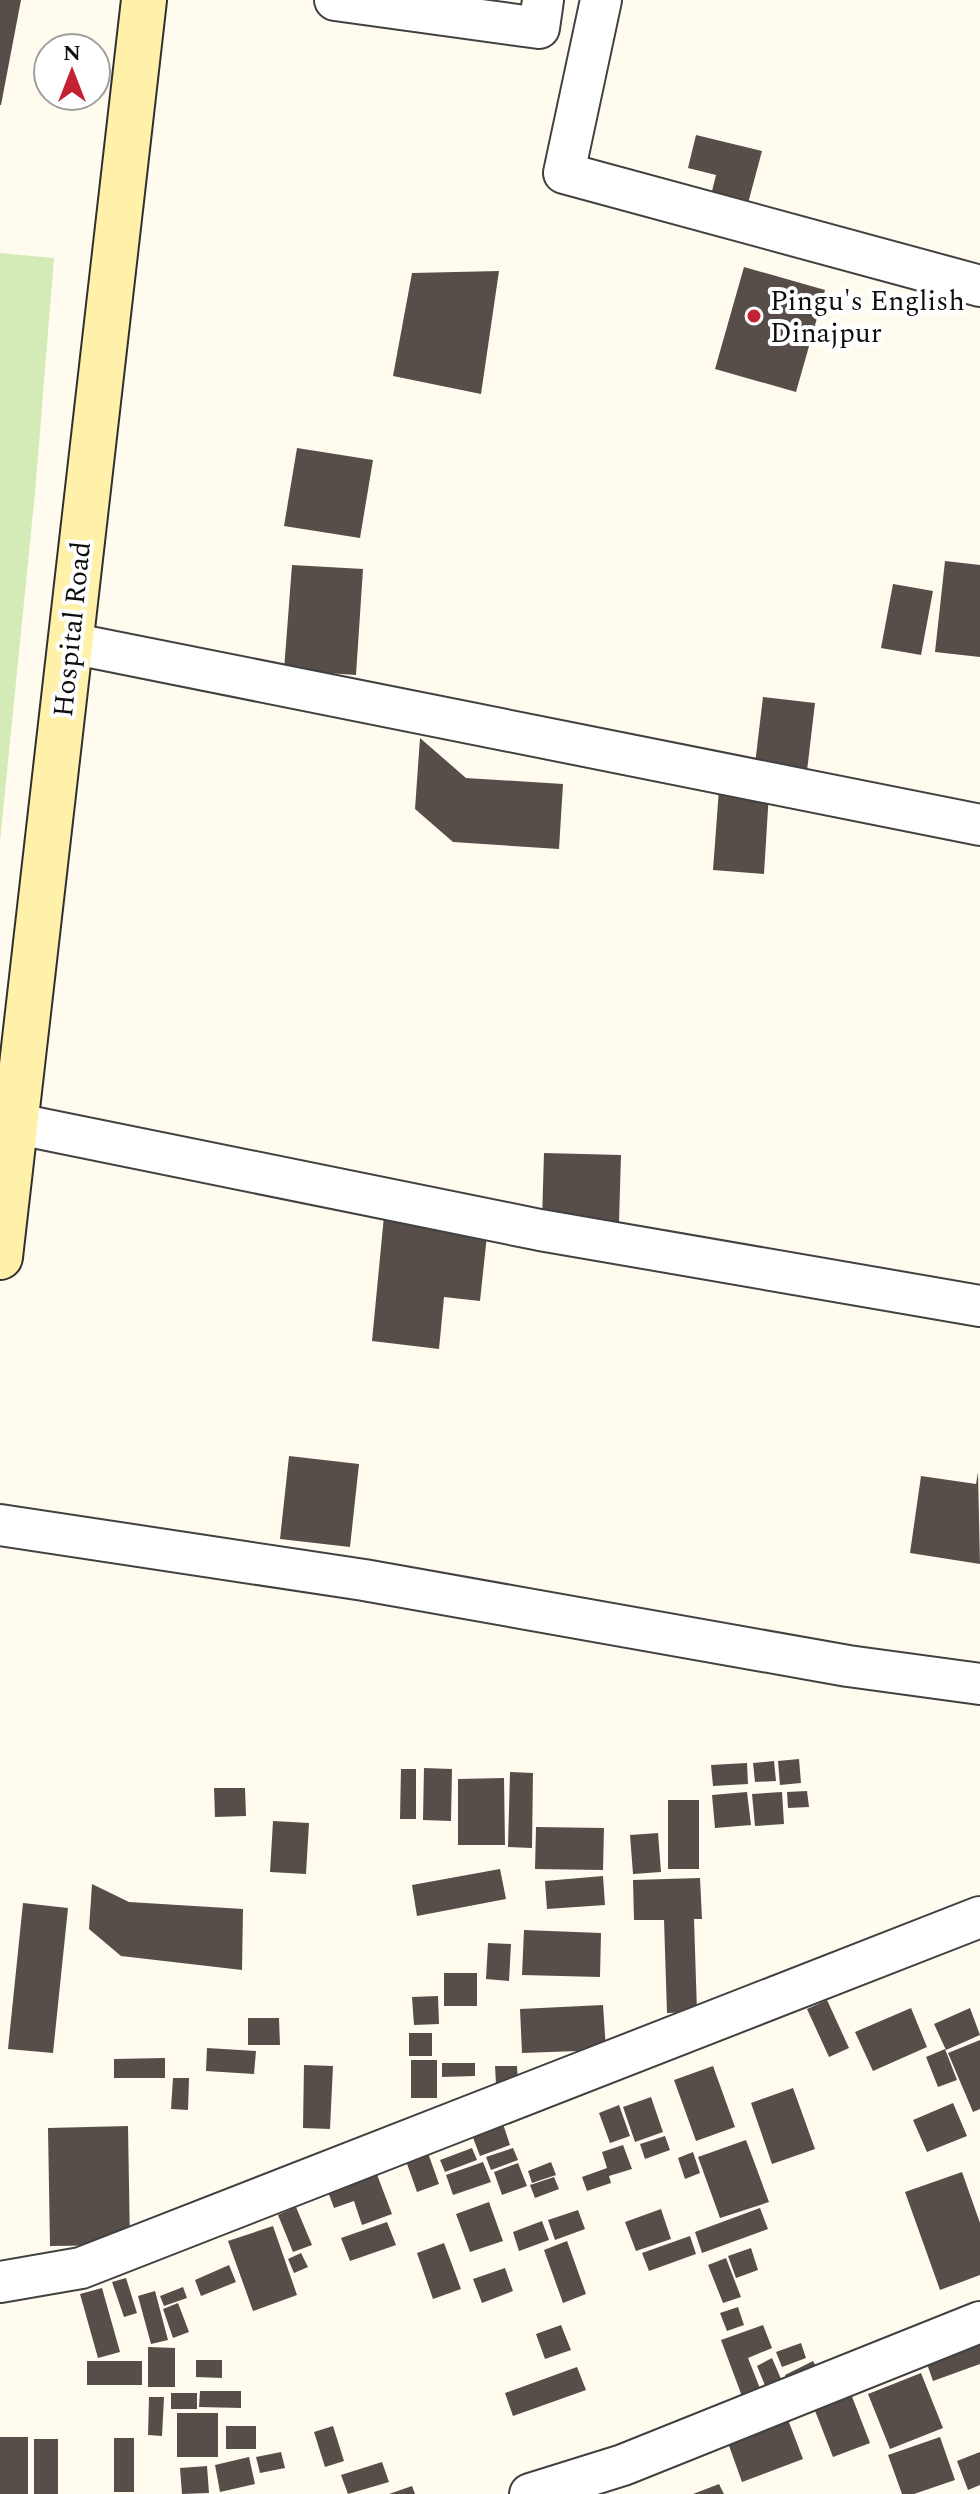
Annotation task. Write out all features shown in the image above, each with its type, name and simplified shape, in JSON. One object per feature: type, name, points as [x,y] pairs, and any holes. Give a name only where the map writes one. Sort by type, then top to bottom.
[{"type":"main road","name":"Hospital Road","points":[[0,1257],[144,0]]},
{"type":"street","points":[[335,0],[539,28],[543,0]]},
{"type":"street","points":[[601,0],[564,173],[980,286]]},
{"type":"street","points":[[70,643],[980,825]]},
{"type":"street","points":[[13,1123],[540,1230],[980,1306]]},
{"type":"street","points":[[0,1525],[364,1580],[816,1661],[980,1684]]},
{"type":"street","points":[[0,2282],[81,2268],[980,1917]]},
{"type":"street","points":[[530,2494],[623,2465],[980,2322]]},
{"type":"green space","points":[[0,253],[54,258],[35,493],[0,841]]},
{"type":"building","points":[[0,0],[21,0],[1,105],[0,105]]},
{"type":"building","points":[[696,135],[762,151],[747,207],[710,199],[716,175],[688,168]]},
{"type":"building","points":[[744,267],[825,290],[796,392],[715,369]]},
{"type":"building","points":[[499,271],[481,394],[393,376],[412,273]]},
{"type":"building","points":[[297,448],[373,460],[360,538],[284,526]]},
{"type":"building","points":[[945,561],[980,565],[980,657],[935,652]]},
{"type":"building","points":[[292,565],[363,569],[356,675],[284,670]]},
{"type":"building","points":[[893,584],[933,591],[921,655],[881,648]]},
{"type":"building","points":[[763,697],[815,703],[807,771],[755,764]]},
{"type":"building","points":[[420,738],[466,778],[563,784],[559,849],[453,842],[415,809]]},
{"type":"building","points":[[719,789],[769,792],[764,874],[713,870]]},
{"type":"building","points":[[544,1153],[621,1155],[619,1223],[542,1220]]},
{"type":"building","points":[[384,1216],[488,1226],[480,1301],[444,1297],[439,1349],[372,1341]]},
{"type":"building","points":[[289,1456],[359,1464],[350,1547],[280,1539]]},
{"type":"building","points":[[978,1472],[980,1564],[910,1553],[921,1476],[976,1484]]},
{"type":"building","points":[[799,1759],[801,1783],[780,1785],[778,1761]]},
{"type":"building","points":[[774,1761],[776,1781],[755,1782],[753,1763]]},
{"type":"building","points":[[747,1763],[748,1784],[713,1786],[711,1765]]},
{"type":"building","points":[[424,1768],[452,1769],[451,1821],[423,1820]]},
{"type":"building","points":[[401,1769],[416,1769],[416,1819],[400,1819]]},
{"type":"building","points":[[510,1772],[533,1773],[532,1848],[508,1847]]},
{"type":"building","points":[[504,1778],[505,1845],[458,1845],[458,1779]]},
{"type":"building","points":[[214,1788],[245,1788],[246,1816],[215,1817]]},
{"type":"building","points":[[807,1791],[809,1807],[788,1808],[787,1792]]},
{"type":"building","points":[[747,1792],[751,1825],[715,1828],[712,1795]]},
{"type":"building","points":[[782,1792],[784,1824],[755,1826],[752,1794]]},
{"type":"building","points":[[668,1800],[699,1800],[699,1869],[668,1869]]},
{"type":"building","points":[[273,1821],[309,1823],[306,1874],[270,1872]]},
{"type":"building","points":[[536,1827],[604,1828],[603,1870],[535,1869]]},
{"type":"building","points":[[658,1833],[661,1872],[633,1874],[630,1835]]},
{"type":"building","points":[[500,1869],[506,1899],[417,1916],[412,1885]]},
{"type":"building","points":[[603,1876],[605,1905],[547,1909],[545,1881]]},
{"type":"building","points":[[700,1878],[702,1919],[694,1919],[697,2012],[667,2013],[664,1920],[634,1920],[633,1880]]},
{"type":"building","points":[[92,1884],[129,1902],[243,1909],[242,1970],[121,1956],[89,1929]]},
{"type":"building","points":[[23,1903],[68,1908],[53,2053],[8,2049]]},
{"type":"building","points":[[524,1930],[601,1933],[600,1977],[522,1975]]},
{"type":"building","points":[[488,1943],[511,1944],[509,1981],[486,1979]]},
{"type":"building","points":[[444,1973],[477,1973],[477,2006],[444,2006]]},
{"type":"building","points":[[438,1996],[439,2024],[414,2025],[412,1997]]},
{"type":"building","points":[[827,2000],[849,2048],[829,2057],[807,2009]]},
{"type":"building","points":[[603,2005],[606,2050],[522,2053],[520,2009]]},
{"type":"building","points":[[911,2008],[927,2047],[873,2071],[855,2032]]},
{"type":"building","points":[[970,2008],[980,2035],[946,2050],[934,2024]]},
{"type":"building","points":[[248,2018],[279,2018],[280,2045],[248,2045]]},
{"type":"building","points":[[409,2033],[432,2033],[432,2056],[409,2056]]},
{"type":"building","points":[[980,2040],[980,2109],[973,2112],[948,2053]]},
{"type":"building","points":[[207,2048],[256,2051],[254,2074],[206,2071]]},
{"type":"building","points":[[945,2049],[957,2080],[938,2087],[926,2057]]},
{"type":"building","points":[[165,2058],[165,2078],[114,2078],[114,2059]]},
{"type":"building","points":[[411,2060],[437,2060],[437,2098],[411,2098]]},
{"type":"building","points":[[442,2063],[475,2063],[475,2076],[442,2077]]},
{"type":"building","points":[[304,2065],[333,2066],[330,2129],[303,2128]]},
{"type":"building","points":[[495,2066],[517,2066],[518,2083],[496,2084]]},
{"type":"building","points":[[713,2066],[735,2127],[696,2141],[674,2080]]},
{"type":"building","points":[[173,2078],[189,2078],[188,2110],[171,2109]]},
{"type":"building","points":[[793,2088],[815,2149],[772,2164],[751,2103]]},
{"type":"building","points":[[651,2097],[663,2132],[635,2142],[623,2107]]},
{"type":"building","points":[[953,2103],[967,2136],[927,2152],[913,2120]]},
{"type":"building","points":[[619,2105],[630,2136],[610,2143],[599,2113]]},
{"type":"building","points":[[503,2124],[510,2145],[480,2156],[472,2135]]},
{"type":"building","points":[[128,2126],[130,2245],[50,2246],[48,2128]]},
{"type":"building","points":[[665,2136],[670,2150],[645,2159],[640,2144]]},
{"type":"building","points":[[746,2140],[769,2202],[720,2218],[698,2157]]},
{"type":"building","points":[[623,2145],[632,2169],[609,2176],[611,2183],[587,2191],[582,2177],[607,2168],[602,2152]]},
{"type":"building","points":[[472,2148],[477,2160],[445,2172],[440,2160]]},
{"type":"building","points":[[513,2148],[518,2160],[491,2170],[486,2157]]},
{"type":"building","points":[[693,2152],[700,2173],[685,2179],[678,2158]]},
{"type":"building","points":[[428,2153],[439,2184],[417,2192],[406,2161]]},
{"type":"building","points":[[483,2162],[491,2182],[453,2195],[446,2175]]},
{"type":"building","points":[[551,2162],[556,2175],[532,2183],[528,2171]]},
{"type":"building","points":[[518,2163],[527,2186],[502,2195],[494,2172]]},
{"type":"building","points":[[376,2172],[392,2214],[362,2225],[354,2201],[334,2208],[327,2189]]},
{"type":"building","points":[[962,2172],[980,2223],[980,2275],[940,2290],[905,2192]]},
{"type":"building","points":[[554,2177],[559,2189],[535,2198],[530,2185]]},
{"type":"building","points":[[489,2202],[503,2241],[470,2252],[456,2214]]},
{"type":"building","points":[[296,2207],[312,2245],[293,2252],[278,2215]]},
{"type":"building","points":[[760,2208],[768,2229],[702,2253],[695,2232]]},
{"type":"building","points":[[661,2209],[671,2239],[636,2251],[625,2222]]},
{"type":"building","points":[[578,2210],[585,2229],[555,2240],[548,2220]]},
{"type":"building","points":[[542,2221],[549,2240],[519,2251],[513,2232]]},
{"type":"building","points":[[387,2222],[396,2245],[350,2261],[341,2238]]},
{"type":"building","points":[[273,2226],[297,2295],[253,2311],[228,2241]]},
{"type":"building","points":[[690,2236],[696,2254],[649,2271],[642,2253]]},
{"type":"building","points":[[567,2241],[586,2294],[563,2303],[544,2250]]},
{"type":"building","points":[[444,2243],[461,2289],[433,2299],[417,2253]]},
{"type":"building","points":[[751,2248],[758,2270],[736,2278],[728,2256]]},
{"type":"building","points":[[301,2253],[308,2267],[294,2273],[288,2259]]},
{"type":"building","points":[[726,2258],[741,2297],[723,2303],[708,2265]]},
{"type":"building","points":[[229,2265],[236,2282],[201,2296],[195,2280]]},
{"type":"building","points":[[505,2268],[513,2291],[482,2303],[473,2279]]},
{"type":"building","points":[[126,2278],[137,2313],[124,2317],[112,2282]]},
{"type":"building","points":[[183,2287],[187,2298],[164,2306],[160,2296]]},
{"type":"building","points":[[102,2288],[120,2352],[98,2358],[80,2294]]},
{"type":"building","points":[[155,2291],[168,2340],[151,2344],[138,2296]]},
{"type":"building","points":[[178,2303],[189,2332],[173,2338],[163,2309]]},
{"type":"building","points":[[738,2307],[744,2325],[727,2331],[720,2313]]},
{"type":"building","points":[[561,2325],[571,2350],[545,2359],[536,2334]]},
{"type":"building","points":[[763,2325],[772,2348],[748,2358],[765,2401],[746,2407],[721,2340]]},
{"type":"building","points":[[801,2343],[806,2358],[782,2367],[776,2352]]},
{"type":"building","points":[[980,2345],[980,2364],[933,2381],[927,2364]]},
{"type":"building","points":[[148,2347],[175,2348],[175,2387],[148,2387]]},
{"type":"building","points":[[772,2358],[785,2388],[769,2395],[757,2366]]},
{"type":"building","points":[[196,2360],[222,2360],[222,2378],[196,2377]]},
{"type":"building","points":[[87,2361],[142,2361],[142,2385],[87,2385]]},
{"type":"building","points":[[813,2361],[819,2372],[791,2387],[785,2375]]},
{"type":"building","points":[[577,2367],[586,2390],[513,2416],[505,2393]]},
{"type":"building","points":[[921,2373],[943,2428],[890,2449],[868,2394]]},
{"type":"building","points":[[849,2389],[870,2443],[833,2457],[812,2403]]},
{"type":"building","points":[[200,2391],[241,2391],[241,2408],[199,2407]]},
{"type":"building","points":[[171,2393],[197,2393],[197,2409],[171,2409]]},
{"type":"building","points":[[149,2397],[164,2397],[162,2436],[148,2435]]},
{"type":"building","points":[[177,2413],[218,2413],[218,2457],[177,2457]]},
{"type":"building","points":[[787,2417],[803,2459],[742,2482],[727,2440]]},
{"type":"building","points":[[226,2426],[256,2426],[256,2449],[226,2449]]},
{"type":"building","points":[[333,2426],[344,2461],[325,2467],[314,2432]]},
{"type":"building","points":[[0,2437],[28,2437],[28,2494],[0,2494]]},
{"type":"building","points":[[940,2437],[955,2480],[914,2494],[902,2494],[888,2455]]},
{"type":"building","points":[[114,2438],[134,2438],[134,2492],[114,2492]]},
{"type":"building","points":[[34,2439],[58,2439],[58,2494],[34,2494]]},
{"type":"building","points":[[281,2452],[285,2468],[260,2473],[256,2457]]},
{"type":"building","points":[[980,2452],[980,2485],[968,2490],[957,2461]]},
{"type":"building","points":[[249,2457],[255,2484],[220,2492],[215,2465]]},
{"type":"building","points":[[382,2462],[389,2482],[348,2494],[341,2475]]},
{"type":"building","points":[[207,2466],[209,2493],[182,2494],[180,2468]]},
{"type":"building","points":[[719,2484],[724,2494],[693,2494]]},
{"type":"building","points":[[412,2486],[415,2494],[389,2494]]},
{"type":"place","name":"Pingu's English Dinajpur","points":[[754,316]]}]
